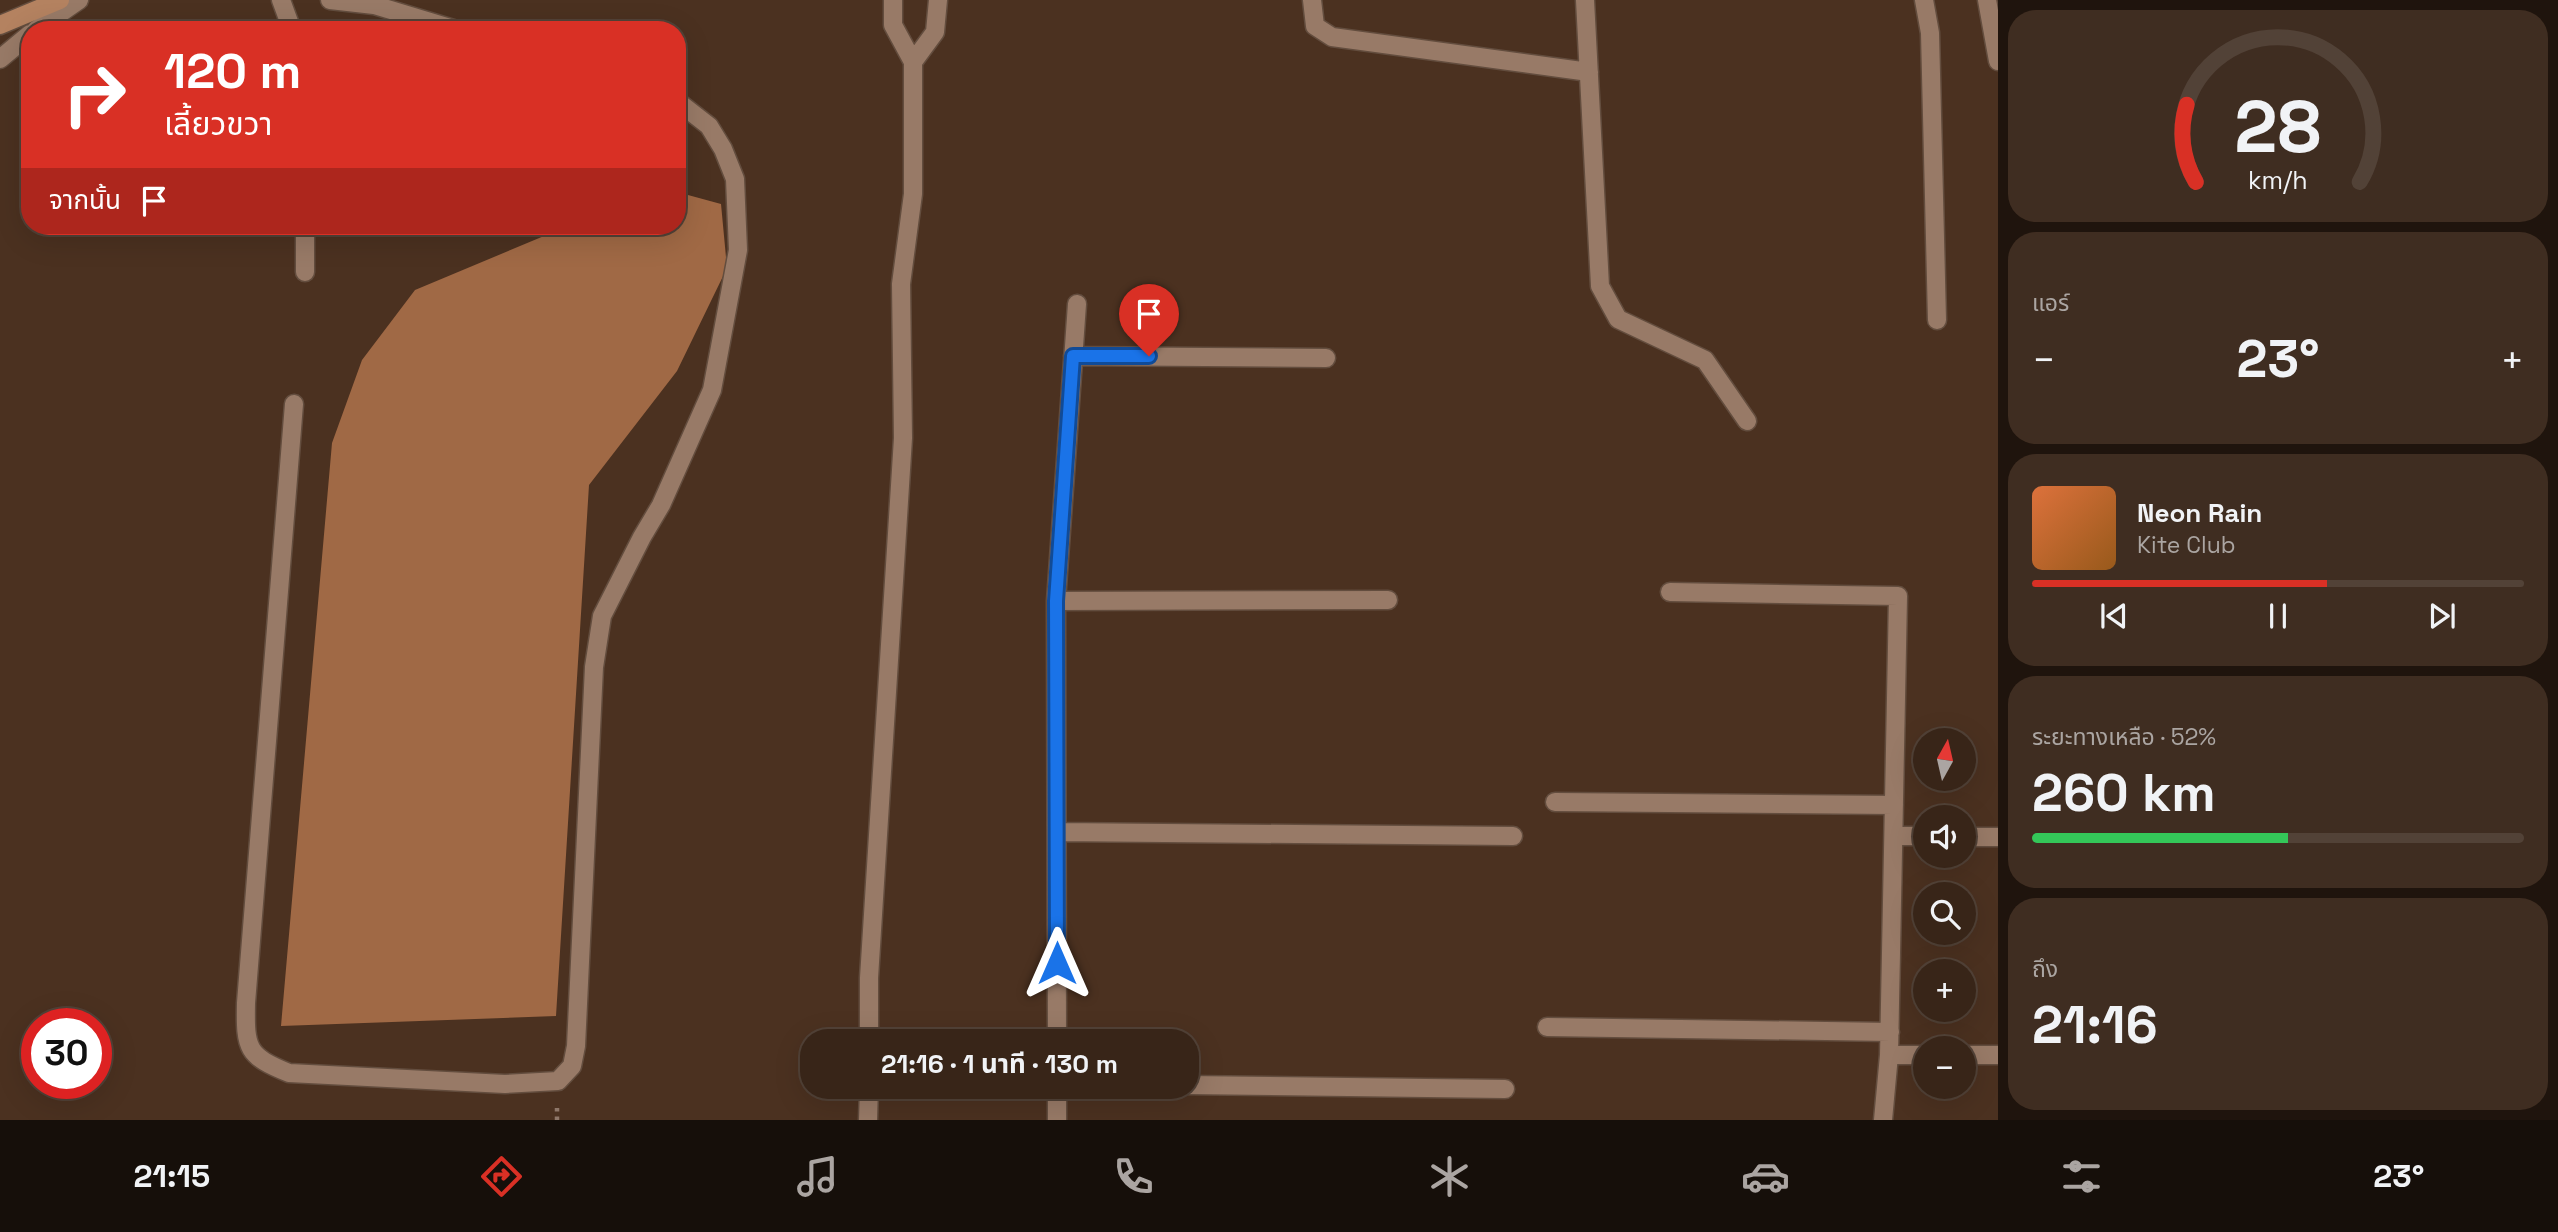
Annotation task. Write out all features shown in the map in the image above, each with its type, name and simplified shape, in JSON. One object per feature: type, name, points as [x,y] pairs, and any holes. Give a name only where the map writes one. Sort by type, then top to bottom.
[{"type":"main road","points":[[0,25],[60,0]]},
{"type":"street","points":[[49,21],[79,0]]},
{"type":"street","points":[[281,0],[289,21]]},
{"type":"street","points":[[330,0],[374,5],[427,21]]},
{"type":"street","points":[[869,1029],[869,978],[903,438],[901,284],[913,194],[913,62],[892,25],[893,0]]},
{"type":"street","points":[[913,62],[935,32],[938,0]]},
{"type":"street","points":[[1312,0],[1315,26],[1332,37],[1589,72]]},
{"type":"street","points":[[1585,0],[1600,286],[1618,319],[1705,360],[1747,421]]},
{"type":"street","points":[[1924,0],[1930,33],[1937,320]]},
{"type":"street","points":[[1987,0],[1998,61]]},
{"type":"street","points":[[0,60],[21,42]]},
{"type":"street","points":[[294,404],[247,989],[245,1027],[251,1049],[258,1060],[289,1073],[505,1084],[558,1081],[572,1066],[576,1046],[594,667],[602,616],[661,505],[712,390],[738,250],[736,178],[709,126],[686,108]]},
{"type":"street","points":[[304,235],[305,272]]},
{"type":"street","points":[[1057,1029],[1056,601],[1077,304]]},
{"type":"street","points":[[1073,356],[1326,358]]},
{"type":"street","points":[[1670,592],[1898,596],[1890,1032],[1883,1120]]},
{"type":"street","points":[[1056,601],[1388,600]]},
{"type":"street","points":[[1555,802],[1894,806]]},
{"type":"street","points":[[1057,832],[1513,836]]},
{"type":"street","points":[[1894,836],[1913,836]]},
{"type":"street","points":[[1976,837],[1998,837]]},
{"type":"street","points":[[1548,1027],[1890,1032]]},
{"type":"street","points":[[1889,1055],[1913,1055]]},
{"type":"street","points":[[1976,1055],[1998,1055]]},
{"type":"street","points":[[1199,1085],[1505,1089]]},
{"type":"street","points":[[868,1120],[869,1099]]},
{"type":"street","points":[[1057,1099],[1057,1120]]},
{"type":"shaded area","points":[[686,194],[721,204],[727,268],[677,371],[589,485],[556,1016],[281,1026],[332,443],[362,360],[415,290],[546,235],[686,235]]},
{"type":"route","points":[[1057,963],[1056,601],[1073,356],[1149,356]]}]
